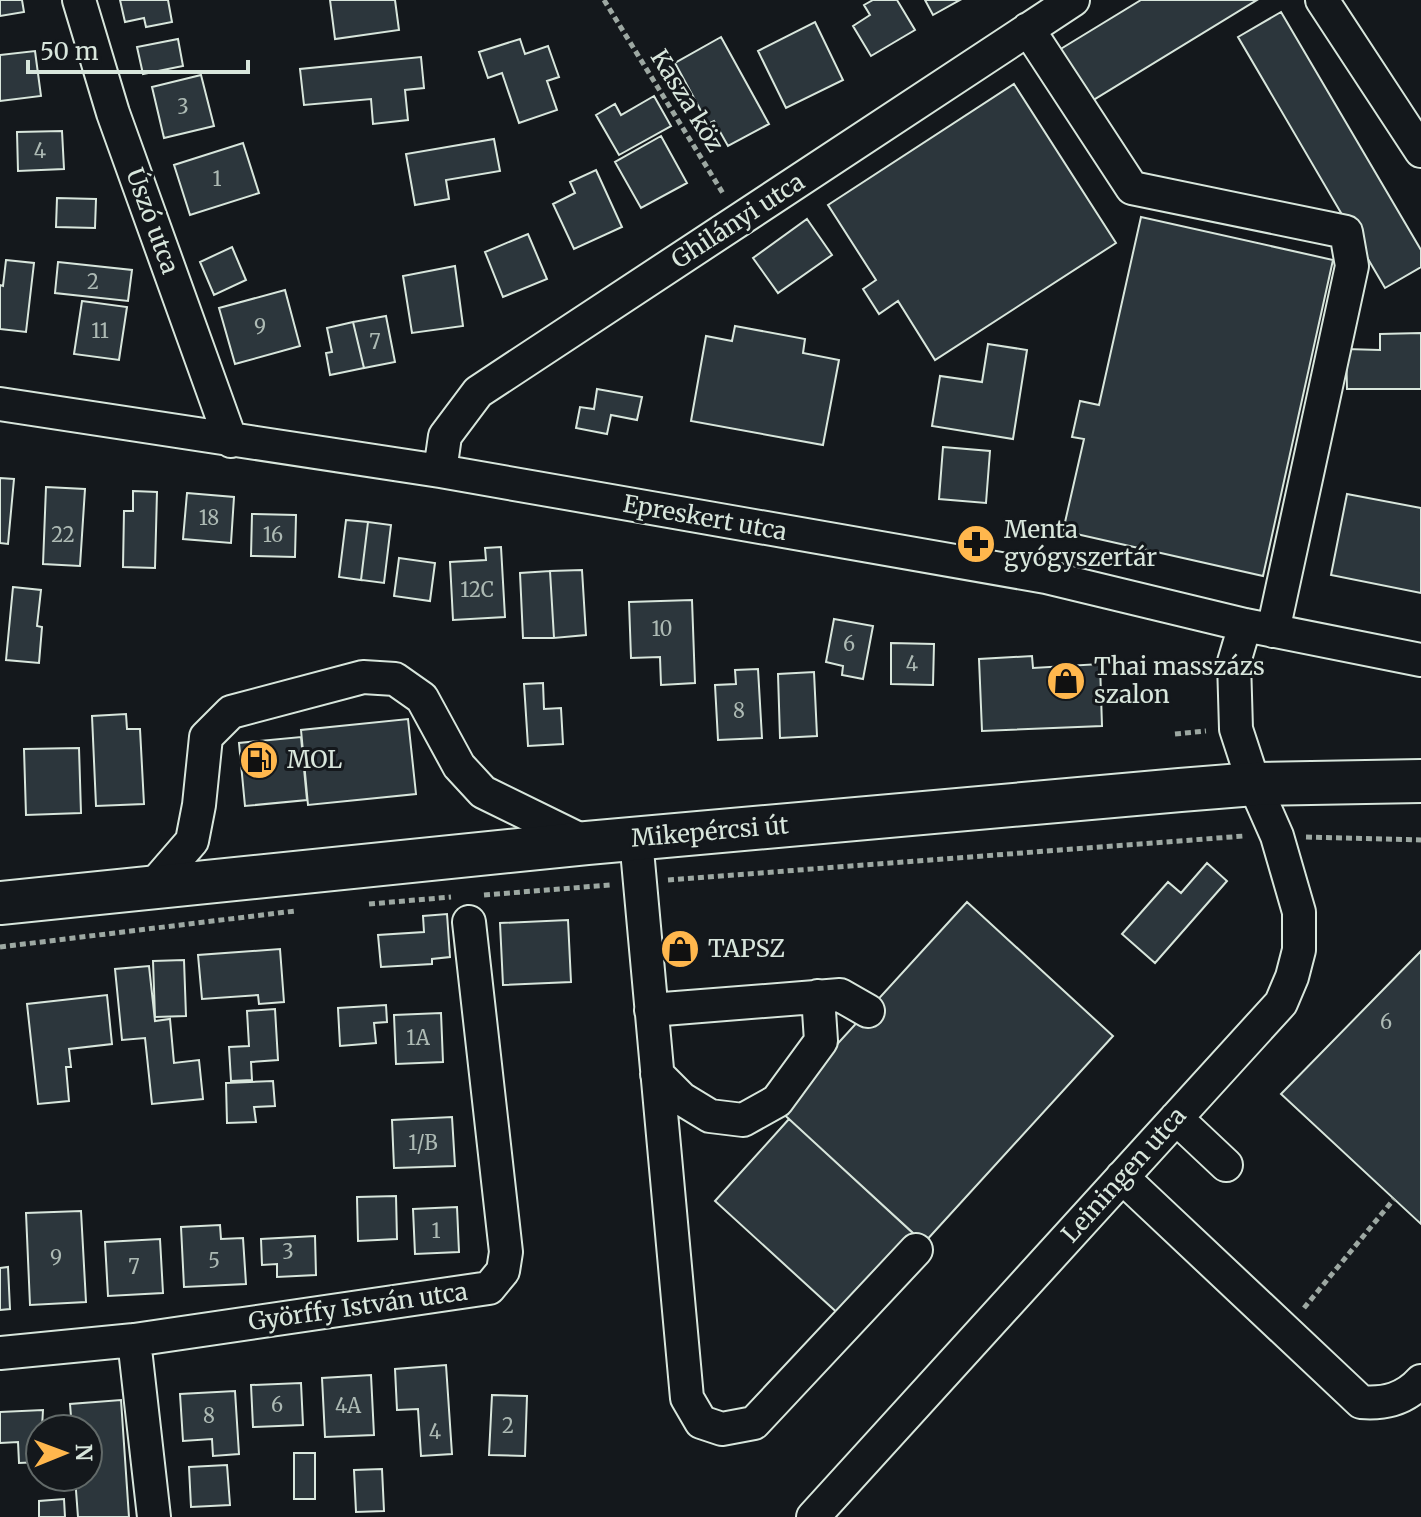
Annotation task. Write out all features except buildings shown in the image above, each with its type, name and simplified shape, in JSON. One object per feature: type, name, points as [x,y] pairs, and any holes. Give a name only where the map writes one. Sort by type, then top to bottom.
[{"type":"main road","name":"Mikepércsi út","points":[[0,903],[587,843],[1254,784],[1421,781]]},
{"type":"street","name":"Úszó utca","points":[[79,0],[113,113],[231,441]]},
{"type":"street","name":"Ghilányi utca","points":[[440,471],[445,436],[478,392],[1073,0]]},
{"type":"street","points":[[1322,0],[1421,151]]},
{"type":"street","points":[[1028,29],[1132,188],[1346,232],[1352,266],[1259,628],[1234,662],[1236,729],[1254,784]]},
{"type":"street","name":"Epreskert utca","points":[[0,404],[440,471],[1046,577],[1259,628],[1421,660]]},
{"type":"street","points":[[153,886],[192,841],[206,737],[231,712],[363,677],[395,679],[422,698],[459,766],[483,792],[587,843]]},
{"type":"street","name":"Leiningen utca","points":[[813,1517],[1281,1003],[1299,950],[1299,912],[1277,836],[1254,784]]},
{"type":"street","points":[[636,839],[687,1398],[701,1422],[722,1429],[754,1423],[916,1250]]},
{"type":"street","points":[[192,841],[231,878]]},
{"type":"street","name":"Györffy István utca","points":[[0,1353],[134,1340],[489,1288],[503,1271],[506,1252],[472,904]]},
{"type":"street","points":[[651,1010],[840,995],[868,1011]]},
{"type":"street","points":[[657,1074],[682,1099],[710,1116],[743,1120],[777,1101],[821,1041],[818,996]]},
{"type":"street","points":[[1176,1118],[1226,1165]]},
{"type":"street","points":[[1122,1177],[1361,1402],[1377,1403],[1395,1399],[1411,1392],[1421,1381]]},
{"type":"street","points":[[134,1340],[154,1517]]},
{"type":"path","name":"Kasza köz","points":[[604,0],[739,220]]},
{"type":"path","points":[[362,904],[472,904],[640,883],[1198,839],[1277,836],[1421,840]]},
{"type":"path","points":[[0,947],[302,911]]},
{"type":"path","points":[[1304,1308],[1394,1199]]},
{"type":"place","name":"Menta gyógyszertár","points":[[976,544]]},
{"type":"place","name":"Thai masszázs szalon","points":[[1066,681]]},
{"type":"place","name":"MOL","points":[[259,760]]},
{"type":"place","name":"TAPSZ","points":[[680,949]]}]
